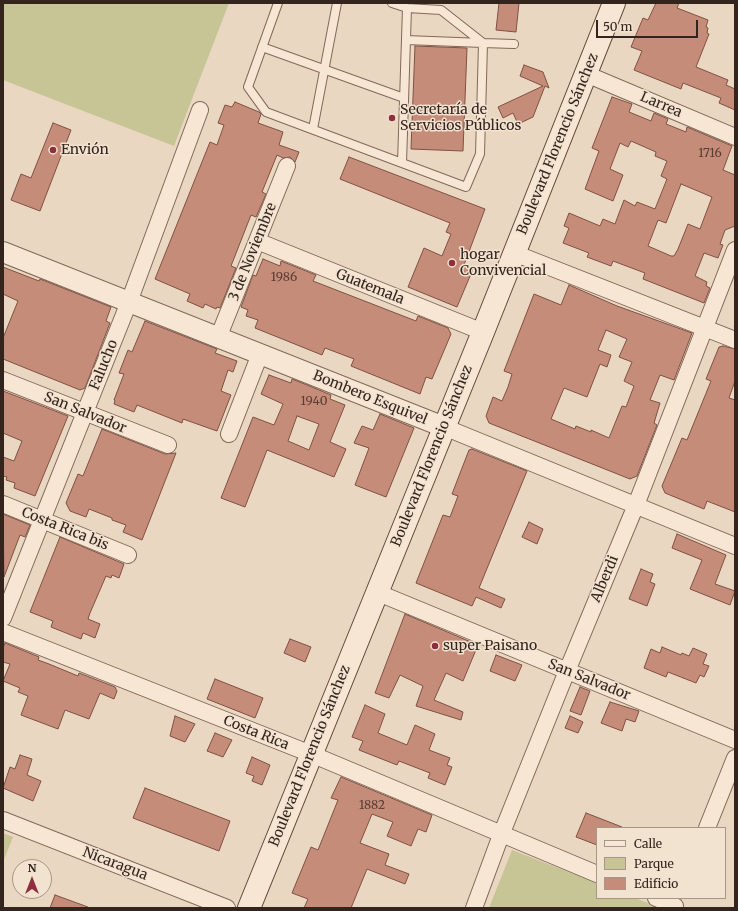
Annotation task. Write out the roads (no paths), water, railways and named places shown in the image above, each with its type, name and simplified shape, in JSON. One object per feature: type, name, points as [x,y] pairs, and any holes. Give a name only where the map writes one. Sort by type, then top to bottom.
[{"type":"main road","name":"Boulevard Florencio Sánchez","points":[[249,908],[586,74],[609,5]]},
{"type":"street","name":"Larrea","points":[[586,74],[735,137]]},
{"type":"street","name":"Falucho","points":[[3,618],[129,302],[200,110]]},
{"type":"street","name":"3 de Noviembre","points":[[218,338],[287,166]]},
{"type":"street","name":"Guatemala","points":[[257,242],[483,332]]},
{"type":"street","name":"Alberdi","points":[[474,908],[501,835],[636,505],[735,250]]},
{"type":"street","name":"Bombero Esquivel","points":[[3,252],[444,427],[735,546]]},
{"type":"street","points":[[514,253],[735,340]]},
{"type":"street","points":[[229,434],[260,354]]},
{"type":"street","name":"San Salvador","points":[[3,380],[168,445]]},
{"type":"street","name":"Costa Rica bis","points":[[3,504],[128,554]]},
{"type":"street","name":"San Salvador","points":[[376,592],[735,740]]},
{"type":"street","name":"Costa Rica","points":[[3,632],[311,754],[596,874]]},
{"type":"street","points":[[707,827],[735,758]]},
{"type":"street","name":"Nicaragua","points":[[3,820],[227,908]]},
{"type":"street","points":[[659,899],[676,904]]},
{"type":"lane","points":[[278,3],[248,87],[266,112],[466,187],[480,154],[483,43]]},
{"type":"lane","points":[[313,129],[337,3]]},
{"type":"lane","points":[[392,3],[407,8],[441,10],[483,43]]},
{"type":"lane","points":[[402,163],[407,8]]},
{"type":"lane","points":[[406,40],[514,44]]},
{"type":"lane","points":[[262,48],[404,98]]},
{"type":"place","name":"Secretaría de Servicios Públicos","points":[[392,118]]},
{"type":"place","name":"Envión","points":[[53,150]]},
{"type":"place","name":"hogar Convivencial","points":[[452,263]]},
{"type":"place","name":"super Paisano","points":[[435,646]]}]
